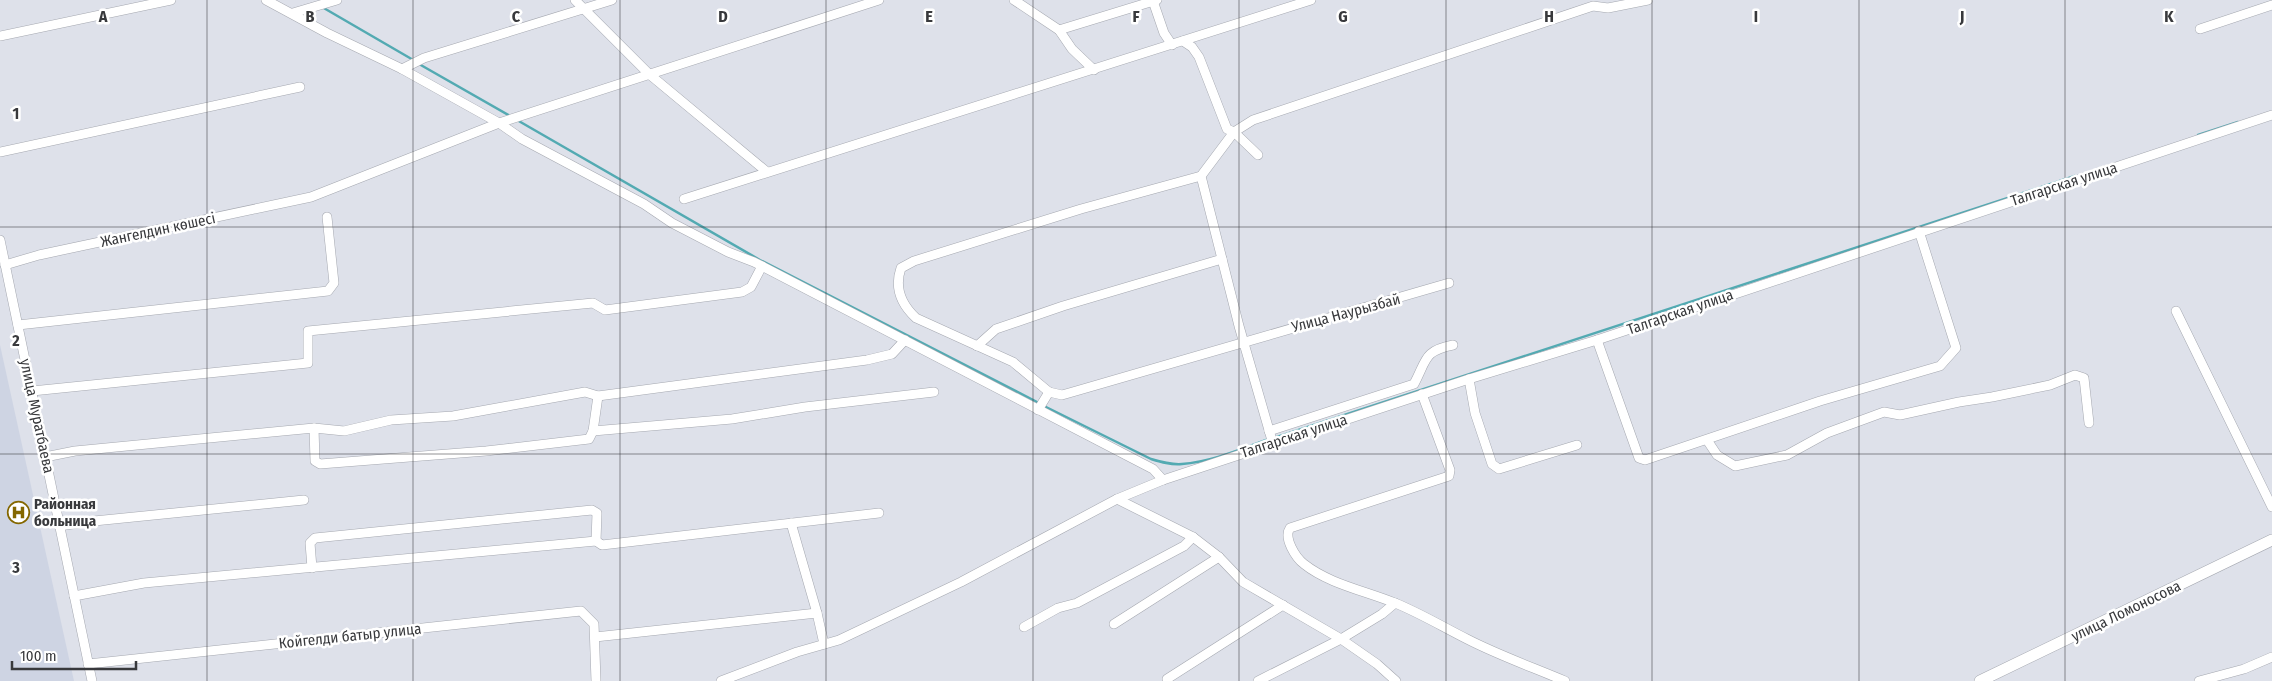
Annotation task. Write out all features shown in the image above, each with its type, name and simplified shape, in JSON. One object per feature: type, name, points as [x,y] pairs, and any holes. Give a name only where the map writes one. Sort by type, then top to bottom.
[{"type":"main road","name":"улица Ломоносова","points":[[1980,681],[2272,540]]},
{"type":"street","points":[[0,36],[171,0]]},
{"type":"street","points":[[266,0],[402,69],[499,123],[522,139],[644,204],[672,223],[728,252],[762,266],[905,340],[1040,406],[1153,469],[1163,480]]},
{"type":"street","points":[[292,13],[337,0]]},
{"type":"street","points":[[574,0],[649,74],[767,172]]},
{"type":"street","points":[[402,69],[417,62],[612,0]]},
{"type":"street","name":"Жангелдин көшесі","points":[[5,264],[311,197],[499,123],[879,0]]},
{"type":"street","points":[[1014,0],[1059,30],[1072,50],[1094,70]]},
{"type":"street","points":[[684,199],[1311,0]]},
{"type":"street","points":[[1040,406],[1049,392],[1013,362],[916,318],[906,308],[897,280],[901,268],[914,261],[1090,207],[1201,176],[1234,132],[1253,120],[1593,6],[1608,8],[1630,2],[1648,0]]},
{"type":"street","points":[[1059,30],[1155,1],[1161,26],[1172,44]]},
{"type":"street","points":[[2200,29],[2272,5]]},
{"type":"street","points":[[1183,41],[1192,47],[1199,57],[1227,129],[1234,132],[1258,155]]},
{"type":"street","points":[[0,152],[300,87]]},
{"type":"street","name":"Талгарская улица","points":[[721,681],[839,640],[960,582],[1117,499],[1271,438],[1597,340],[1919,231],[2272,116]]},
{"type":"street","points":[[1201,176],[1243,342],[1271,438],[1414,384],[1430,353],[1438,348],[1453,346]]},
{"type":"street","points":[[18,325],[328,291],[334,283],[327,217]]},
{"type":"street","points":[[1597,340],[1639,458],[1645,460],[1820,401],[1940,366],[1956,348],[1919,231]]},
{"type":"street","name":"улица Муратбаева","points":[[0,240],[92,681]]},
{"type":"street","points":[[976,346],[996,329],[1063,306],[1222,259]]},
{"type":"street","points":[[32,392],[308,363],[308,331],[593,303],[605,310],[742,292],[751,287],[762,266]]},
{"type":"street","name":"Улица Наурызбай","points":[[1049,392],[1062,395],[1448,284]]},
{"type":"street","points":[[2176,311],[2272,507]]},
{"type":"street","points":[[45,457],[75,451],[314,428],[344,431],[391,420],[453,416],[585,392],[598,396],[867,360],[892,354],[905,340]]},
{"type":"street","points":[[1707,440],[1717,455],[1735,466],[1787,455],[1827,433],[1884,412],[1900,415],[1959,402],[1992,398],[2050,385],[2075,375],[2084,378],[2088,423]]},
{"type":"street","points":[[1469,379],[1475,413],[1492,464],[1499,469],[1577,445]]},
{"type":"street","points":[[594,432],[732,419],[820,405],[934,392]]},
{"type":"street","points":[[1422,394],[1450,470],[1448,476],[1290,528],[1288,531],[1295,556],[1306,566],[1328,578],[1395,603],[1427,617],[1468,640],[1565,681]]},
{"type":"street","points":[[314,428],[316,461],[320,464],[486,451],[589,439],[594,432],[598,396]]},
{"type":"street","points":[[1117,499],[1193,537],[1220,557],[1243,582],[1341,639],[1377,664],[1396,681]]},
{"type":"street","points":[[59,526],[304,500]]},
{"type":"street","points":[[312,568],[310,543],[315,538],[592,510],[597,513],[596,541]]},
{"type":"street","points":[[74,596],[144,583],[596,541],[602,545],[879,513]]},
{"type":"street","points":[[791,523],[824,644]]},
{"type":"street","points":[[1024,627],[1058,608],[1077,604],[1184,546],[1193,537]]},
{"type":"street","points":[[1114,624],[1220,557]]},
{"type":"street","points":[[1258,681],[1341,639],[1382,614],[1395,603]]},
{"type":"street","points":[[1167,679],[1283,605]]},
{"type":"street","name":"Койгелди батыр улица","points":[[88,664],[581,612],[594,624],[594,637]]},
{"type":"street","points":[[596,681],[594,637],[817,613]]},
{"type":"street","points":[[2199,681],[2244,669],[2272,657]]},
{"type":"shaded area","name":"Районная больница","points":[[0,345],[74,681],[0,681]]},
{"type":"waterway","points":[[322,7],[415,61]]},
{"type":"waterway","points":[[419,64],[510,116]]},
{"type":"waterway","points":[[517,120],[760,260],[1039,403]]},
{"type":"waterway","points":[[2198,135],[2238,122]]},
{"type":"waterway","points":[[1274,438],[2075,176]]},
{"type":"waterway","points":[[1044,406],[1151,459],[1170,464],[1204,461],[1269,439]]},
{"type":"place","name":"Районная больница","points":[[18,513]]}]
